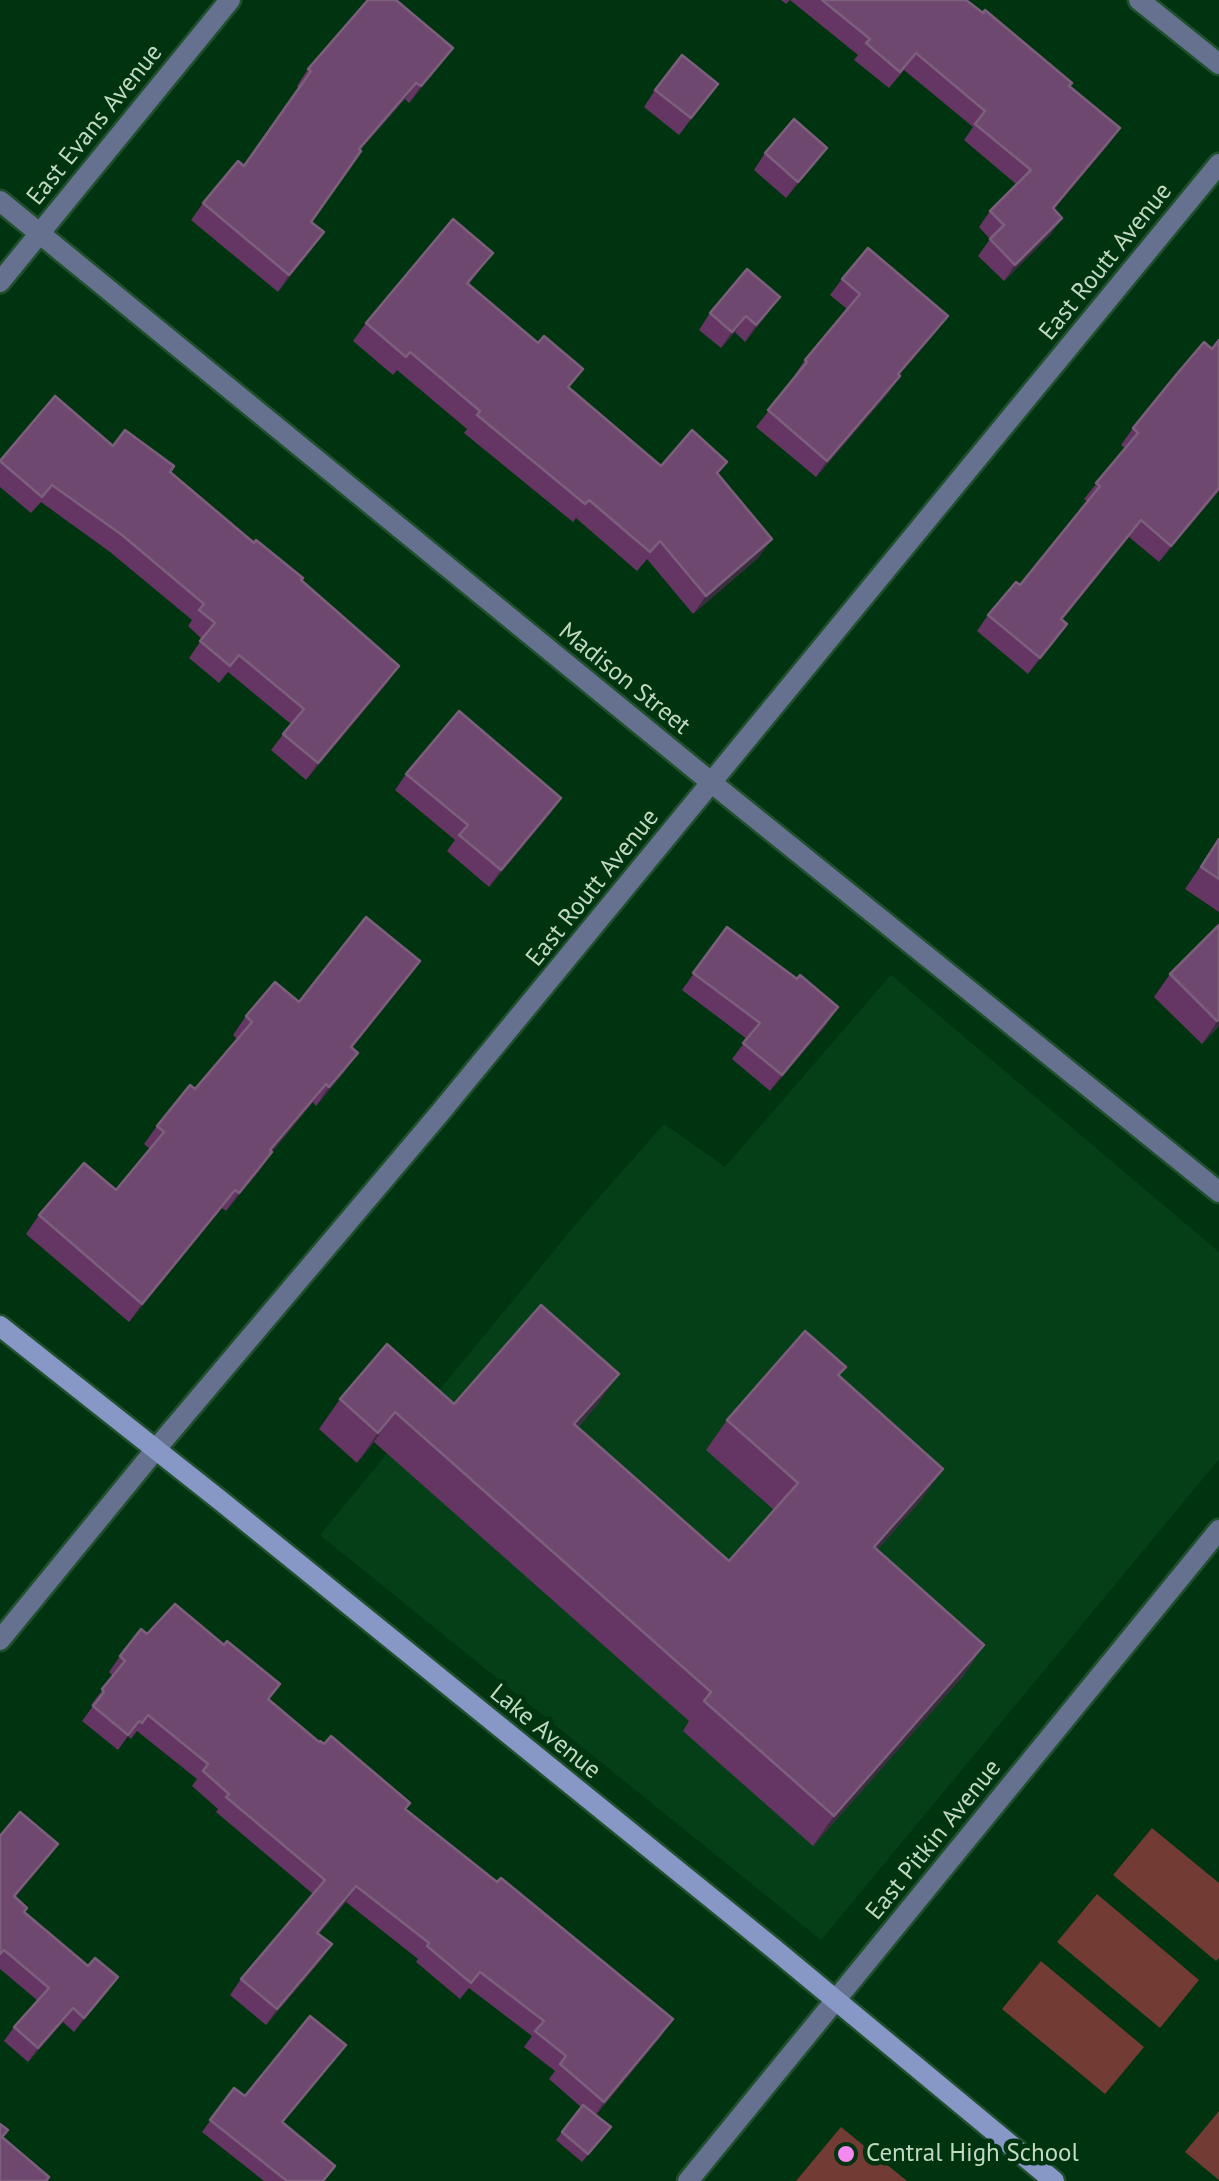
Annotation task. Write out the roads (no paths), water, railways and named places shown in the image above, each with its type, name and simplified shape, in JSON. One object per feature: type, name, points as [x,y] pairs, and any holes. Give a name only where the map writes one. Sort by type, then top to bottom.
[{"type":"street","name":"East Evans Avenue","points":[[0,282],[230,0]]},
{"type":"street","points":[[1139,0],[1219,64]]},
{"type":"street","name":"East Routt Avenue","points":[[0,1640],[439,1114],[1219,164]]},
{"type":"street","name":"Madison Street","points":[[0,201],[1219,1192]]},
{"type":"street","name":"Lake Avenue","points":[[0,1326],[836,1999],[1054,2181]]},
{"type":"street","name":"East Pitkin Avenue","points":[[688,2181],[1219,1530]]},
{"type":"place","name":"Central High School","points":[[846,2154]]}]
